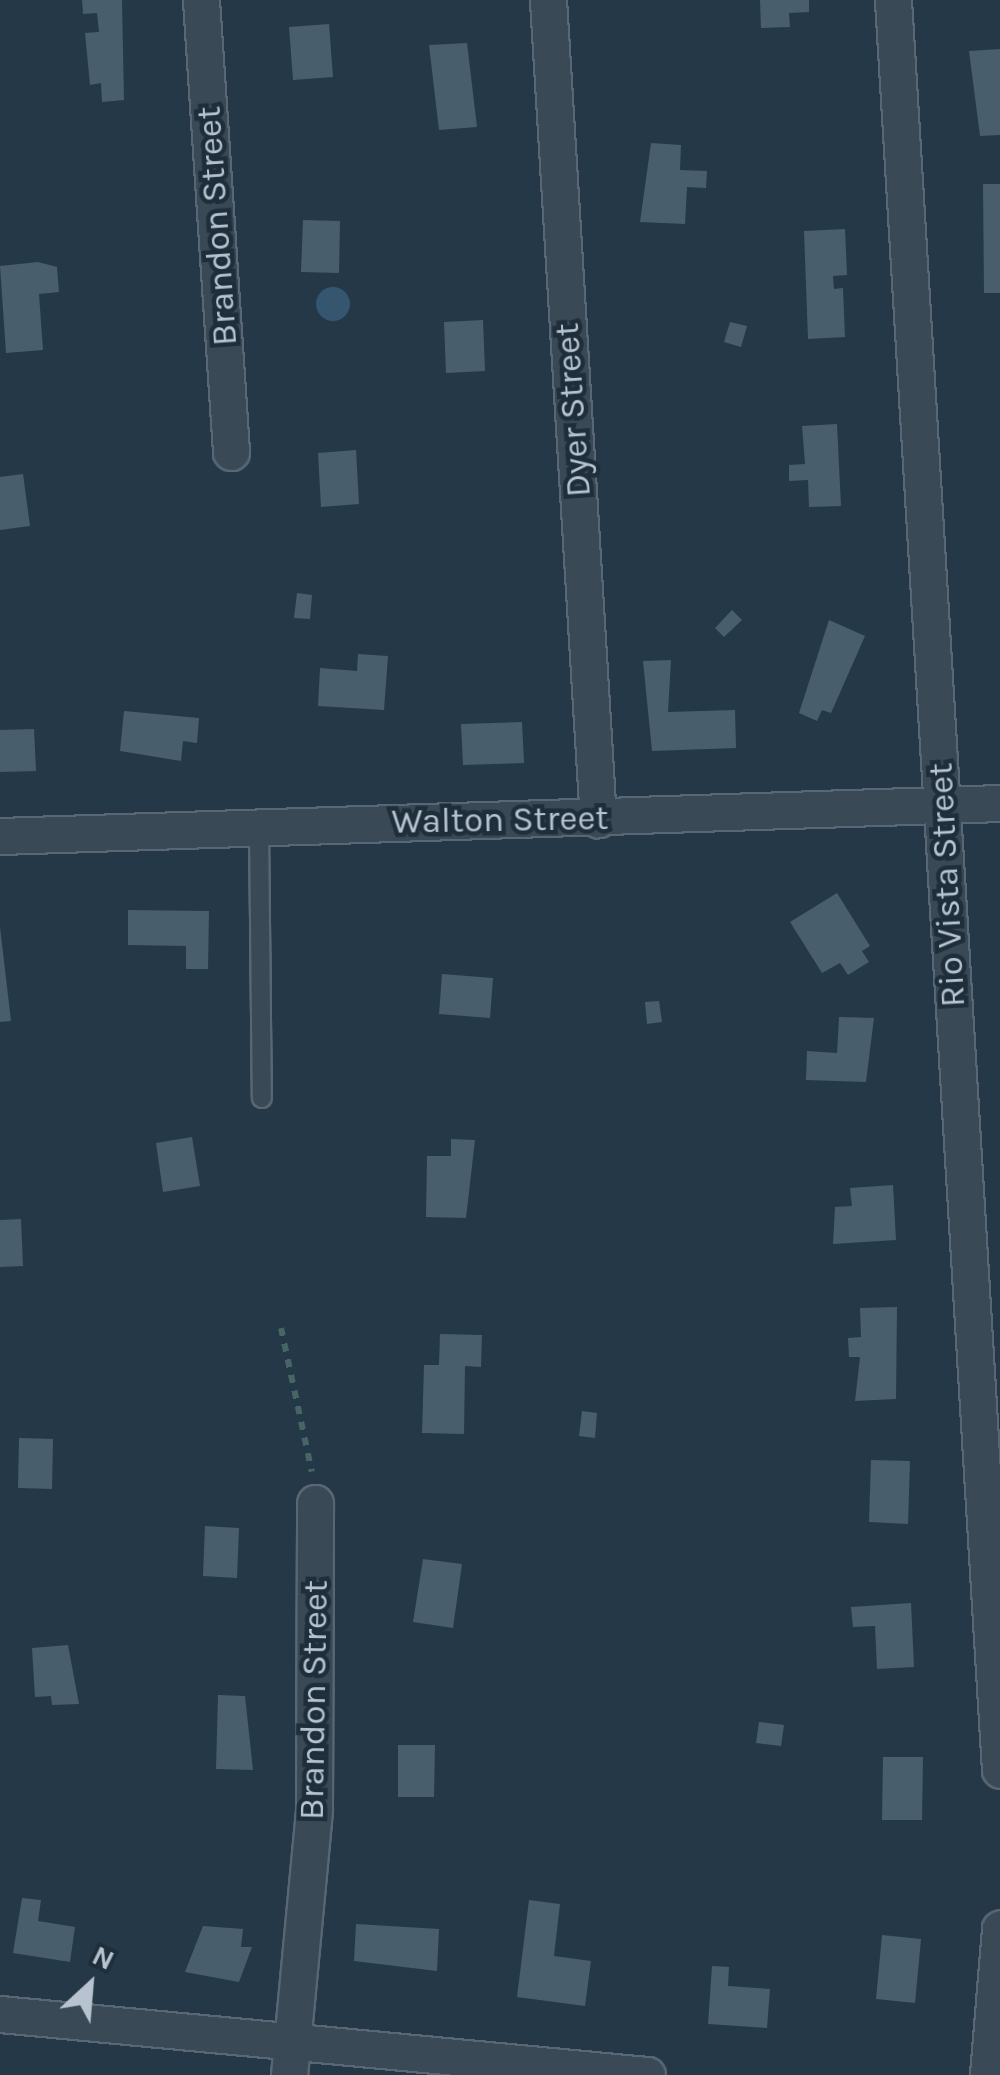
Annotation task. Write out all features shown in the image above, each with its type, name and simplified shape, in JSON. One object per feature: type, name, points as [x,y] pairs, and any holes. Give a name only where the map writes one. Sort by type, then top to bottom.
[{"type":"street","name":"Brandon Street","points":[[201,0],[231,452]]},
{"type":"street","name":"Dyer Street","points":[[548,0],[598,820]]},
{"type":"street","name":"Rio Vista Street","points":[[893,0],[1000,1770]]},
{"type":"street","name":"Walton Street","points":[[0,836],[260,826],[598,820],[1000,803]]},
{"type":"street","name":"Brandon Street","points":[[289,2075],[314,1809],[315,1503]]},
{"type":"street","points":[[988,2075],[1000,1928]]},
{"type":"street","points":[[0,2014],[643,2075]]},
{"type":"lane","points":[[260,826],[262,1098]]},
{"type":"path","points":[[281,1328],[315,1503]]},
{"type":"water","points":[[333,287],[345,292],[350,304],[345,316],[333,321],[321,316],[316,304],[321,292]]},
{"type":"building","points":[[82,0],[122,0],[124,100],[102,102],[101,83],[90,85],[85,33],[99,32],[97,13],[83,14]]},
{"type":"building","points":[[760,0],[809,0],[809,12],[789,13],[790,27],[761,28]]},
{"type":"building","points":[[329,24],[333,77],[293,80],[289,27]]},
{"type":"building","points":[[467,43],[477,127],[439,130],[429,45]]},
{"type":"building","points":[[1000,49],[1000,135],[980,136],[969,51]]},
{"type":"building","points":[[651,143],[681,145],[680,170],[707,171],[706,188],[687,187],[685,224],[640,222]]},
{"type":"building","points":[[983,184],[1000,184],[1000,293],[984,293]]},
{"type":"building","points":[[303,220],[340,221],[339,273],[301,272]]},
{"type":"building","points":[[845,229],[847,275],[833,276],[834,289],[843,288],[845,337],[808,339],[804,231]]},
{"type":"building","points":[[38,262],[57,267],[59,292],[39,294],[43,350],[6,353],[0,266]]},
{"type":"building","points":[[483,320],[485,371],[446,373],[444,322]]},
{"type":"building","points":[[730,322],[747,326],[741,347],[724,342]]},
{"type":"building","points":[[837,424],[841,506],[809,507],[808,480],[789,481],[789,465],[805,464],[802,426]]},
{"type":"building","points":[[356,450],[359,504],[321,507],[318,453]]},
{"type":"building","points":[[23,474],[30,526],[0,530],[0,477]]},
{"type":"building","points":[[297,593],[312,595],[310,619],[294,618]]},
{"type":"building","points":[[732,610],[742,620],[724,637],[715,628]]},
{"type":"building","points":[[829,620],[865,636],[831,713],[822,710],[817,721],[799,713]]},
{"type":"building","points":[[358,654],[388,656],[384,710],[318,706],[320,668],[357,671]]},
{"type":"building","points":[[671,660],[668,712],[735,710],[736,748],[652,751],[643,661]]},
{"type":"building","points":[[124,711],[199,718],[197,743],[183,741],[181,761],[120,751]]},
{"type":"building","points":[[522,722],[524,763],[463,765],[461,724]]},
{"type":"building","points":[[34,729],[36,771],[0,772],[0,730]]},
{"type":"building","points":[[837,893],[870,946],[862,951],[869,962],[848,975],[840,963],[822,973],[790,922]]},
{"type":"building","points":[[128,910],[209,911],[208,969],[186,969],[186,946],[128,945]]},
{"type":"building","points":[[0,927],[11,1021],[0,1022]]},
{"type":"building","points":[[442,974],[493,978],[490,1018],[439,1014]]},
{"type":"building","points":[[659,1001],[662,1022],[647,1024],[645,1002]]},
{"type":"building","points":[[839,1017],[874,1018],[866,1082],[806,1080],[807,1051],[837,1053]]},
{"type":"building","points":[[192,1137],[200,1186],[163,1192],[156,1143]]},
{"type":"building","points":[[451,1139],[475,1140],[466,1218],[426,1217],[427,1156],[451,1156]]},
{"type":"building","points":[[893,1185],[896,1240],[833,1244],[835,1207],[852,1206],[850,1188]]},
{"type":"building","points":[[21,1219],[23,1266],[0,1267],[0,1220]]},
{"type":"building","points":[[897,1307],[896,1399],[855,1401],[860,1357],[849,1357],[848,1338],[861,1337],[860,1308]]},
{"type":"building","points":[[440,1334],[482,1335],[481,1367],[465,1366],[464,1434],[422,1433],[424,1365],[439,1365]]},
{"type":"building","points":[[582,1411],[597,1413],[595,1438],[579,1436]]},
{"type":"building","points":[[19,1438],[53,1439],[52,1489],[18,1488]]},
{"type":"building","points":[[871,1460],[910,1461],[908,1524],[869,1522]]},
{"type":"building","points":[[205,1526],[239,1528],[237,1578],[203,1576]]},
{"type":"building","points":[[423,1559],[462,1564],[453,1628],[413,1622]]},
{"type":"building","points":[[911,1603],[914,1667],[877,1669],[875,1626],[853,1627],[851,1607]]},
{"type":"building","points":[[68,1645],[79,1704],[52,1705],[51,1696],[35,1697],[32,1648]]},
{"type":"building","points":[[218,1695],[245,1696],[253,1770],[216,1769]]},
{"type":"building","points":[[759,1722],[784,1725],[781,1746],[756,1743]]},
{"type":"building","points":[[398,1745],[435,1745],[434,1797],[398,1797]]},
{"type":"building","points":[[883,1757],[923,1757],[922,1820],[882,1820]]},
{"type":"building","points":[[22,1898],[41,1900],[38,1921],[75,1927],[70,1962],[13,1953]]},
{"type":"building","points":[[529,1900],[560,1904],[554,1956],[591,1961],[585,2006],[517,1997]]},
{"type":"building","points":[[356,1924],[439,1929],[437,1971],[354,1961]]},
{"type":"building","points":[[203,1926],[243,1929],[241,1947],[252,1947],[239,1982],[185,1972]]},
{"type":"building","points":[[882,1935],[921,1939],[915,2003],[876,1999]]},
{"type":"building","points":[[712,1966],[729,1967],[728,1986],[770,1989],[767,2028],[708,2024]]}]
